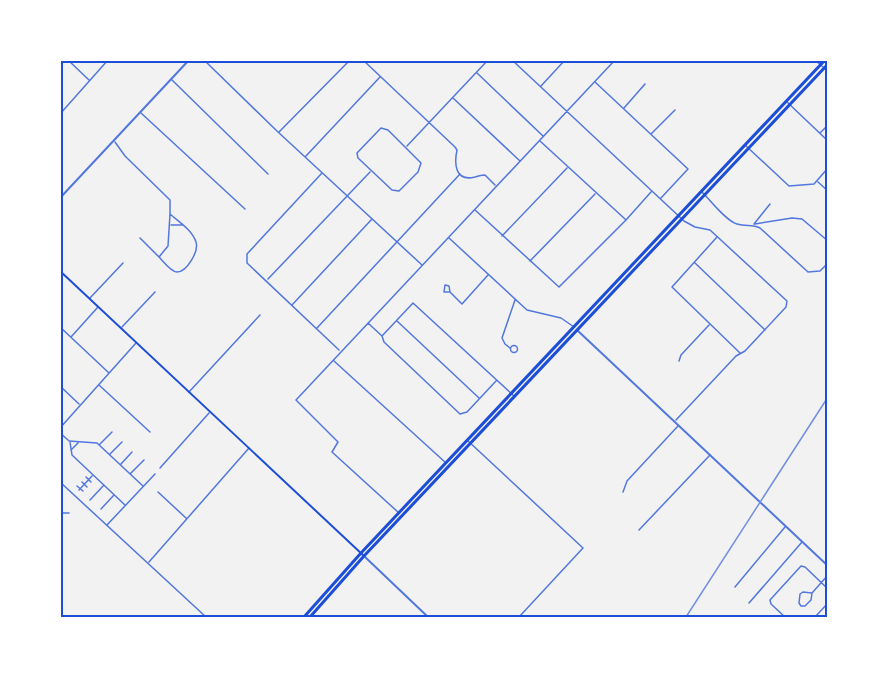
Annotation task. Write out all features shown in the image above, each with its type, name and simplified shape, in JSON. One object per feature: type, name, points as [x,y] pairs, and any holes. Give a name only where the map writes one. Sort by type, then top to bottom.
[{"type":"main road","points":[[310,617],[363,554],[827,62]]},
{"type":"main road","points":[[60,271],[363,554]]},
{"type":"main road","points":[[304,617],[320,603]]},
{"type":"street","points":[[68,60],[90,80]]},
{"type":"street","points":[[60,114],[108,60]]},
{"type":"street","points":[[60,198],[189,60]]},
{"type":"street","points":[[204,60],[422,266]]},
{"type":"street","points":[[278,132],[350,60]]},
{"type":"street","points":[[363,60],[457,150],[454,160],[455,167],[460,174],[467,177],[485,175],[497,186]]},
{"type":"street","points":[[406,147],[488,60]]},
{"type":"street","points":[[512,60],[680,218],[690,225],[710,230],[787,301],[787,305],[765,330],[674,422]]},
{"type":"street","points":[[540,87],[565,60]]},
{"type":"street","points":[[400,515],[332,452],[338,442],[296,400],[615,60]]},
{"type":"street","points":[[815,60],[822,66]]},
{"type":"street","points":[[476,73],[543,136]]},
{"type":"street","points":[[306,156],[381,77]]},
{"type":"street","points":[[171,80],[268,174]]},
{"type":"street","points":[[595,81],[688,169],[660,198]]},
{"type":"street","points":[[623,108],[645,84]]},
{"type":"street","points":[[453,98],[520,161]]},
{"type":"street","points":[[788,103],[828,141]]},
{"type":"street","points":[[651,134],[675,110]]},
{"type":"street","points":[[141,112],[245,209]]},
{"type":"street","points":[[820,134],[828,125]]},
{"type":"street","points":[[381,128],[388,130],[406,147],[420,160],[422,167],[399,191],[392,190],[358,158],[357,153],[381,128]]},
{"type":"street","points":[[114,141],[125,156],[170,200],[168,246],[159,257]]},
{"type":"street","points":[[539,141],[626,220]]},
{"type":"street","points":[[747,147],[789,186],[814,184],[828,168]]},
{"type":"street","points":[[502,236],[568,167]]},
{"type":"street","points":[[267,280],[371,171]]},
{"type":"street","points":[[323,172],[247,254],[247,263],[341,351]]},
{"type":"street","points":[[316,328],[460,174]]},
{"type":"street","points":[[818,182],[828,191]]},
{"type":"street","points":[[475,210],[559,286],[652,191]]},
{"type":"street","points":[[530,261],[595,193]]},
{"type":"street","points":[[703,194],[732,222],[744,226],[792,218],[802,219],[828,241]]},
{"type":"street","points":[[754,224],[771,204]]},
{"type":"street","points":[[140,238],[173,271],[182,270],[196,253],[195,239],[170,214]]},
{"type":"street","points":[[292,305],[372,219]]},
{"type":"street","points":[[754,224],[808,272],[820,272],[828,262]]},
{"type":"street","points":[[170,225],[183,225]]},
{"type":"street","points":[[449,237],[528,311],[561,318],[575,329],[828,566]]},
{"type":"street","points":[[718,237],[672,287],[740,353]]},
{"type":"street","points":[[694,262],[765,330]]},
{"type":"street","points":[[90,298],[123,263]]},
{"type":"street","points":[[450,292],[462,304],[489,275]]},
{"type":"street","points":[[121,328],[155,292]]},
{"type":"street","points":[[510,348],[502,338],[515,300]]},
{"type":"street","points":[[382,336],[413,303],[513,395]]},
{"type":"street","points":[[71,337],[99,306]]},
{"type":"street","points":[[189,392],[260,315]]},
{"type":"street","points":[[396,321],[480,399]]},
{"type":"street","points":[[368,323],[382,336],[384,342],[462,414],[496,381]]},
{"type":"street","points":[[679,361],[681,355],[709,324]]},
{"type":"street","points":[[60,327],[109,373]]},
{"type":"street","points":[[60,428],[137,343]]},
{"type":"street","points":[[333,361],[448,465]]},
{"type":"street","points":[[99,385],[150,432]]},
{"type":"street","points":[[60,386],[80,405]]},
{"type":"street","points":[[160,468],[210,412]]},
{"type":"street","points":[[623,492],[627,481],[678,426]]},
{"type":"street","points":[[100,445],[112,432]]},
{"type":"street","points":[[60,433],[69,441],[95,442],[100,445],[143,486]]},
{"type":"street","points":[[69,441],[72,455],[125,505]]},
{"type":"street","points":[[70,451],[78,442]]},
{"type":"street","points":[[110,455],[122,442]]},
{"type":"street","points":[[469,442],[583,548],[519,617]]},
{"type":"street","points":[[148,563],[249,448]]},
{"type":"street","points":[[120,465],[132,452]]},
{"type":"street","points":[[639,531],[710,454]]},
{"type":"street","points":[[130,474],[144,460]]},
{"type":"street","points":[[106,525],[155,474]]},
{"type":"street","points":[[80,489],[86,486],[93,475]]},
{"type":"street","points":[[86,477],[90,481]]},
{"type":"street","points":[[60,482],[206,617]]},
{"type":"street","points":[[82,482],[86,486]]},
{"type":"street","points":[[90,500],[104,485]]},
{"type":"street","points":[[77,486],[83,491]]},
{"type":"street","points":[[158,492],[187,519]]},
{"type":"street","points":[[101,509],[114,495]]},
{"type":"street","points":[[60,513],[69,513]]},
{"type":"street","points":[[735,587],[786,527]]},
{"type":"street","points":[[749,603],[802,542]]},
{"type":"street","points":[[363,554],[428,617]]},
{"type":"street","points":[[785,617],[770,603],[770,600],[799,567],[804,566],[828,589]]},
{"type":"street","points":[[812,593],[801,593],[798,596],[799,604],[803,607],[813,598],[812,593],[828,575]]},
{"type":"street","points":[[815,617],[828,603]]},
{"type":"railway","points":[[686,617],[828,397]]}]
